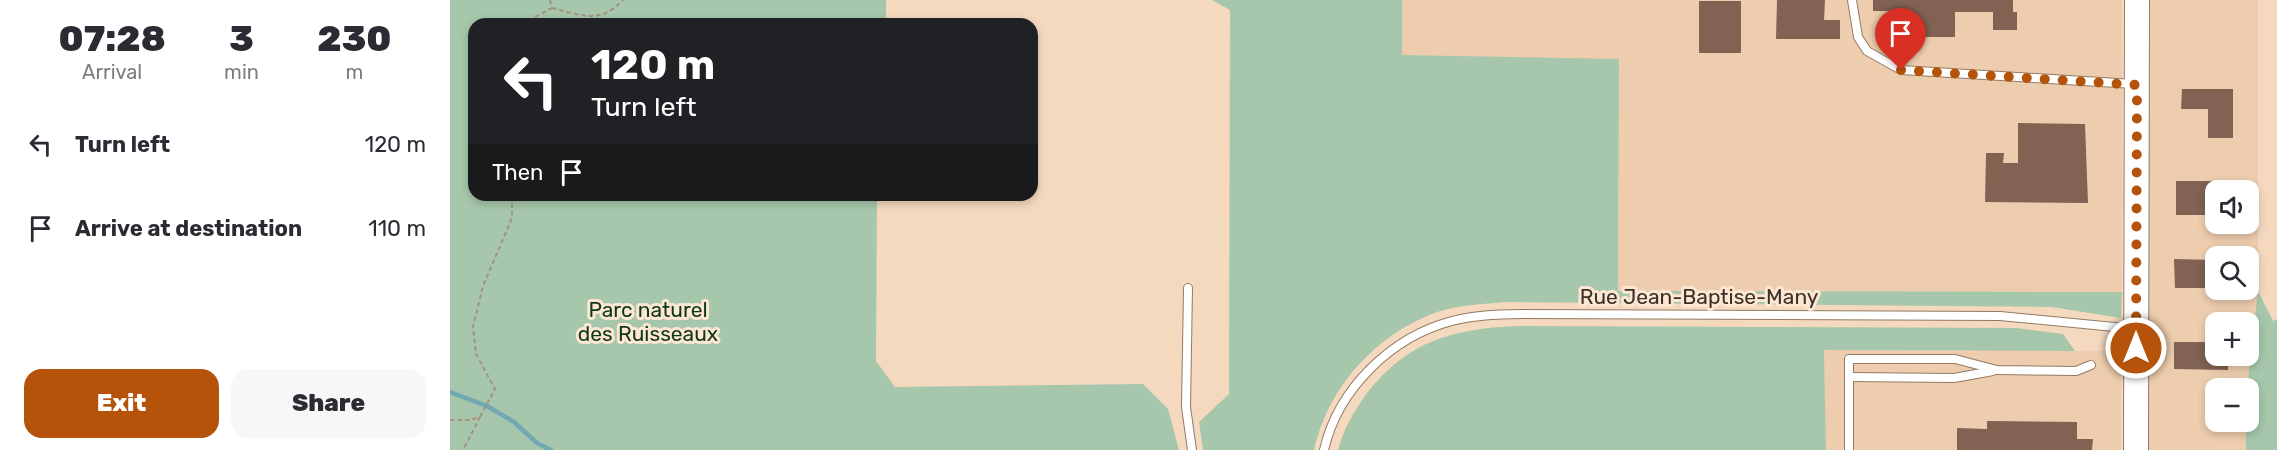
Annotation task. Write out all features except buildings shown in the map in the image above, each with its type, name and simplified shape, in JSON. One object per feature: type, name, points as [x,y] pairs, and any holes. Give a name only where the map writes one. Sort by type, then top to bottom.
[{"type":"street","points":[[2136,450],[2137,0]]},
{"type":"lane","points":[[1852,0],[1858,37],[1868,51],[1901,70],[2137,85]]},
{"type":"lane","points":[[1188,288],[1186,396],[1192,450]]},
{"type":"lane","name":"Rue Jean-Baptise-Many","points":[[1324,450],[1330,429],[1345,400],[1371,368],[1418,334],[1469,317],[1521,314],[2000,316],[2136,329]]},
{"type":"lane","points":[[1849,450],[1849,359],[1954,359],[1997,370]]},
{"type":"lane","points":[[1849,377],[1954,378],[1997,370],[2076,371],[2091,365]]},
{"type":"path","points":[[550,0],[552,8]]},
{"type":"path","points":[[535,18],[552,8],[586,16],[608,14],[623,0]]},
{"type":"path","points":[[463,450],[495,389],[476,354],[473,327],[483,286],[512,218],[512,201]]},
{"type":"path","points":[[450,420],[480,417]]},
{"type":"shaded area","points":[[1402,0],[2122,0],[2122,292],[1618,291],[1619,60],[1401,55]]},
{"type":"shaded area","points":[[2148,0],[2258,0],[2258,180],[2205,180],[2205,234],[2258,234],[2258,246],[2205,246],[2205,300],[2257,300],[2256,312],[2205,312],[2205,366],[2249,366],[2248,378],[2205,378],[2205,432],[2246,432],[2246,450],[2147,450]]},
{"type":"shaded area","points":[[1824,350],[2121,351],[2121,450],[1826,450]]},
{"type":"green space","name":"Parc naturel des Ruisseaux","points":[[450,0],[886,0],[886,18],[468,18],[468,201],[877,201],[876,361],[895,387],[1143,384],[1168,409],[1179,450],[450,450]]},
{"type":"green space","points":[[1212,0],[1402,0],[1402,55],[1619,59],[1618,291],[2122,292],[2121,318],[2052,307],[1505,302],[1462,306],[1437,312],[1415,322],[1394,334],[1375,349],[1343,384],[1321,427],[1314,450],[1203,450],[1199,422],[1229,394],[1230,10]]},
{"type":"green space","points":[[2259,293],[2273,321],[2277,319],[2277,450],[2246,450],[2246,432],[2259,432],[2259,378],[2248,378],[2249,366],[2259,366],[2259,312],[2256,312]]},
{"type":"green space","points":[[1516,326],[2016,328],[2063,334],[2075,351],[1824,350],[1826,450],[1338,450],[1346,427],[1362,400],[1383,375],[1399,361],[1433,341],[1452,335],[1471,330]]},
{"type":"waterway","points":[[450,392],[487,406],[514,422],[537,443],[551,450]]},
{"type":"route","points":[[1901,70],[2137,85],[2136,348]]}]
